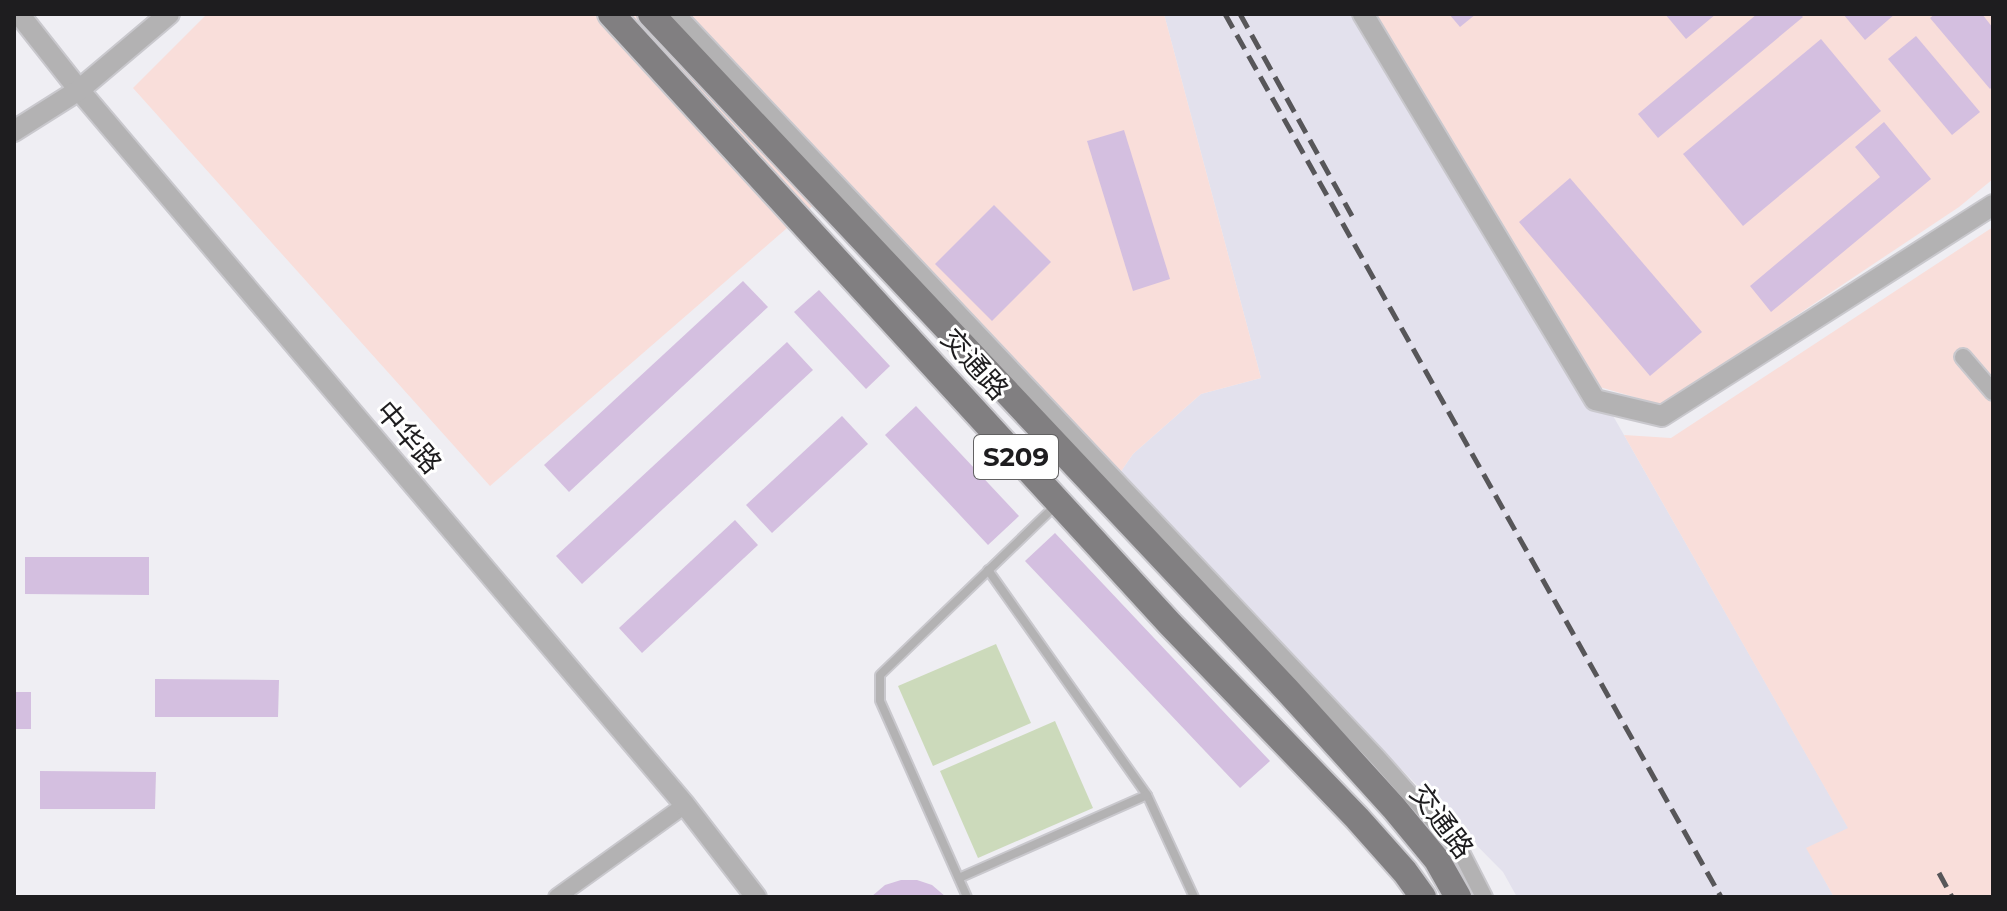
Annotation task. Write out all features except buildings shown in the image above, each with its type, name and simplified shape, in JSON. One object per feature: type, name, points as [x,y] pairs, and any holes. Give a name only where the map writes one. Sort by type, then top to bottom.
[{"type":"main road","name":"交通路","points":[[611,14],[1170,624],[1357,818],[1423,897]]},
{"type":"main road","name":"交通路","points":[[651,14],[1298,701],[1403,818],[1437,860],[1458,897]]},
{"type":"street","name":"中华路","points":[[19,14],[79,90],[685,805],[756,897]]},
{"type":"street","points":[[14,131],[79,90],[169,14]]},
{"type":"street","points":[[677,14],[1378,758],[1461,852],[1484,897]]},
{"type":"street","points":[[1363,14],[1595,400],[1662,416],[1993,205]]},
{"type":"street","points":[[1963,357],[1993,392]]},
{"type":"street","points":[[557,897],[685,805]]},
{"type":"lane","points":[[967,897],[880,701],[880,675],[1058,502]]},
{"type":"lane","points":[[988,570],[1147,795],[1194,897]]},
{"type":"lane","points":[[959,878],[1147,795]]},
{"type":"shaded area","points":[[207,14],[1164,14],[1261,378],[1201,394],[1133,454],[1115,480],[832,189],[490,486],[133,88]]},
{"type":"shaded area","points":[[1164,14],[1370,14],[1596,386],[1849,829],[1807,848],[1834,897],[1517,897],[1503,872],[1115,480],[1133,454],[1201,394],[1261,378]]},
{"type":"shaded area","points":[[1370,14],[1993,14],[1993,179],[1959,207],[1662,405],[1596,386]]},
{"type":"shaded area","points":[[1993,227],[1993,897],[1834,897],[1806,848],[1848,828],[1624,435],[1671,438]]},
{"type":"green space","points":[[996,644],[1031,723],[933,766],[898,686]]},
{"type":"green space","points":[[1055,721],[1093,808],[978,858],[940,771]]},
{"type":"railway","points":[[1225,14],[1721,897]]},
{"type":"railway","points":[[1240,14],[1352,216]]},
{"type":"railway","points":[[1939,873],[1952,897]]}]
